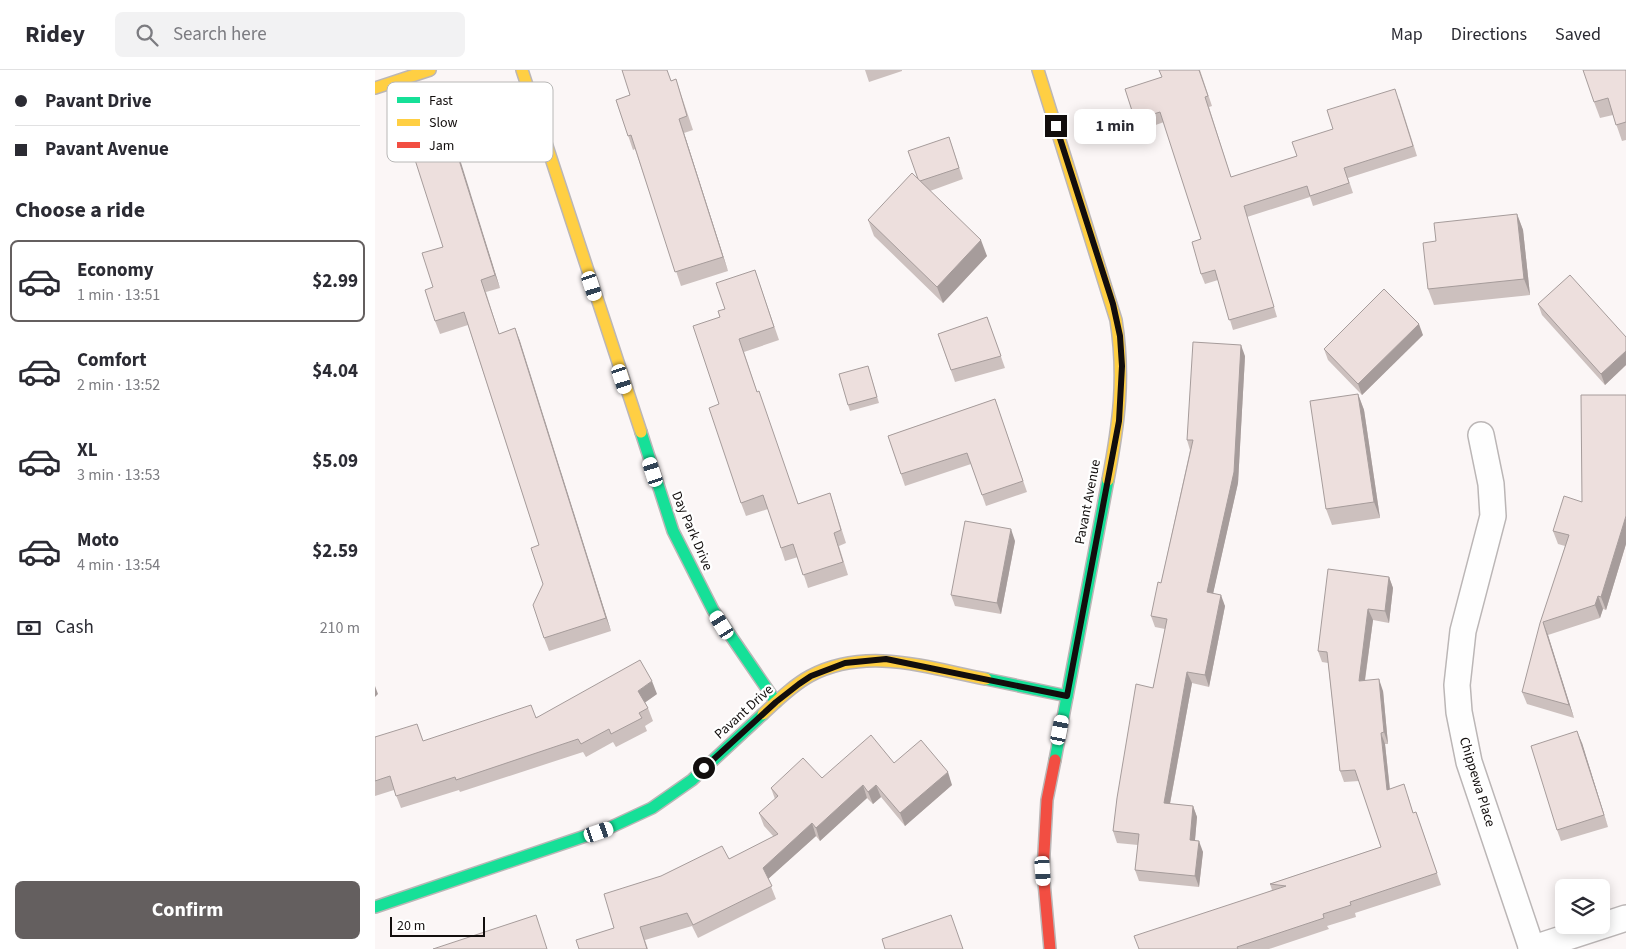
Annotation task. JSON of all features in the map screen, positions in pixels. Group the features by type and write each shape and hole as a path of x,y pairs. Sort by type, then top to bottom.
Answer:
{"street":[{"path":"393,82 430,70"},
{"name":"Day Park Drive","path":"522,70 526,82"},
{"name":"Pavant Avenue","path":"1038,70 1113,304 1120,336 1122,366 1119,421 1047,800 1043,871 1050,949"},
{"path":"375,88 387,84"},
{"name":"Day Park Drive","path":"552,162 673,532 713,610 752,670 776,702"},
{"name":"Chippewa Place","path":"1481,435 1491,484 1493,516 1463,631 1457,685 1459,712 1469,762 1532,949"},
{"name":"Pavant Drive","path":"375,907 609,828 652,808 692,780 776,702 811,676 827,668 863,659 886,659 1067,696"},
{"path":"1532,949 1626,918"}],"building":[{"path":"622,70 667,70 671,81 676,79 687,116 679,119 723,257 675,272 631,135 628,136 616,100 630,95"},
{"path":"1159,70 1199,70 1208,96 1205,97 1231,177 1297,156 1292,142 1333,129 1327,110 1395,89 1413,146 1344,168 1349,183 1310,196 1307,186 1244,206 1274,307 1229,320 1215,270 1201,274 1192,242 1201,239 1160,112 1135,120 1125,89 1162,77"},
{"path":"1583,70 1626,70 1626,122 1616,125 1608,98 1594,102"},
{"path":"949,137 959,168 920,181 908,151"},
{"path":"416,162 460,162 495,275 481,280 499,334 515,328 606,618 544,638 533,605 543,584 531,548 539,545 464,312 435,321 425,290 433,287 422,253 443,247"},
{"path":"912,173 981,240 937,287 868,220"},
{"path":"1517,214 1524,279 1428,289 1423,243 1436,241 1434,223"},
{"path":"755,270 774,327 739,339 798,504 830,493 841,530 834,533 843,562 803,575 793,544 781,548 763,495 741,503 709,408 719,404 693,326 720,317 718,311 725,309 716,283"},
{"path":"1570,275 1626,337 1626,351 1601,374 1538,304"},
{"path":"1384,289 1419,324 1358,384 1324,349"},
{"path":"987,317 1001,356 951,370 938,334"},
{"path":"1193,342 1241,345 1234,472 1207,592 1221,595 1205,675 1187,672 1164,803 1193,806 1190,840 1199,841 1195,876 1135,870 1139,834 1113,831 1136,684 1153,688 1167,619 1151,616 1158,582 1161,583 1193,440 1187,440"},
{"path":"868,366 877,397 848,405 839,374"},
{"path":"1358,394 1374,502 1326,509 1310,401"},
{"path":"1581,395 1626,395 1626,516 1601,597 1598,596 1595,605 1543,622 1569,705 1522,692 1540,623 1569,535 1553,531 1564,496 1582,502"},
{"path":"995,399 1023,481 982,495 967,453 901,474 888,436"},
{"path":"965,521 1011,529 997,603 951,595"},
{"path":"1328,569 1389,577 1385,611 1368,609 1359,681 1379,679 1384,732 1381,733 1387,790 1404,784 1413,813 1416,812 1437,873 1350,902 1351,905 1323,914 1324,918 1237,947 1238,949 1139,949 1134,936 1286,886 1270,884 1381,847 1355,770 1340,771 1327,652 1318,651"},
{"path":"640,660 652,681 638,691 648,708 639,713 642,718 611,734 609,729 581,744 578,739 456,780 455,777 396,796 390,776 375,781 375,737 417,724 423,741 531,705 536,718"},
{"path":"1577,731 1604,815 1557,830 1531,746"},
{"path":"871,735 894,763 921,740 948,772 900,813 876,785 868,792 863,785 816,828 812,823 763,868 772,886 693,925 687,913 640,927 647,949 579,949 576,940 614,928 604,894 661,876 722,846 729,859 778,834 759,813 778,796 771,788 803,758 822,778"},
{"path":"536,915 547,949 433,949"},
{"path":"951,915 963,949 885,949 882,939"}],"traffic: fast":[{"path":"641,432 673,531 713,610 776,702"},
{"path":"1055,760 1108,480"},
{"path":"986,679 1067,696"},
{"path":"375,907 609,828 652,808 692,780 763,714"}],"traffic: slow":[{"path":"393,82 430,70"},
{"path":"522,70 526,82"},
{"path":"1038,70 1116,320 1119,341 1120,381 1118,419 1108,480"},
{"path":"375,88 387,84"},
{"path":"552,162 641,432"},
{"path":"763,714 791,689 810,676 832,667 853,662 898,662 986,679"}],"traffic: jam":[{"path":"1050,949 1043,871 1047,800 1055,760"}],"route":[{"path":"704,768 776,702 799,684 827,668 863,659 886,659 1067,696 1119,421 1122,394 1122,366 1120,336 1113,304 1056,126"}]}
